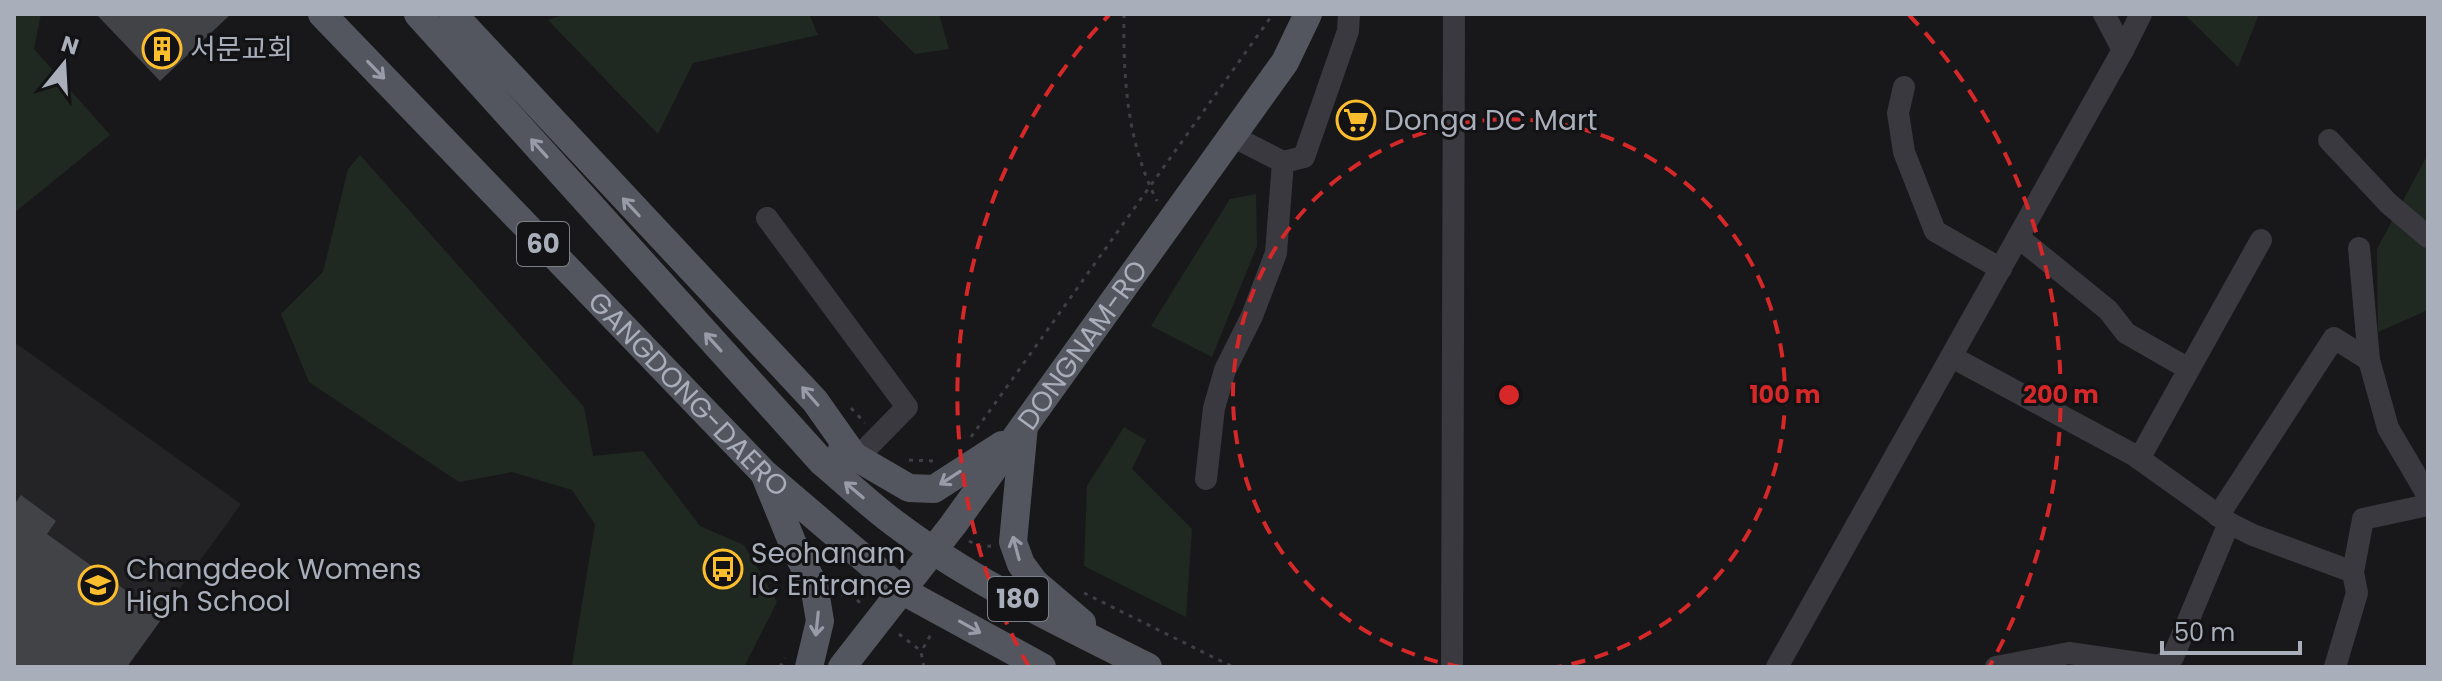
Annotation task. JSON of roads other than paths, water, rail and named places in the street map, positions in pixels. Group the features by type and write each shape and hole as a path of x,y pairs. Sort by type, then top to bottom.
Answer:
{"main road":[{"name":"GANGDONG-DAERO","path":"322,14 765,474 901,590"},
{"name":"GANGDONG-DAERO","path":"418,14 822,462 896,525 933,550"},
{"path":"453,14 815,401 856,459"},
{"name":"DONGNAM-RO","path":"842,667 933,550 1285,62 1308,14"},
{"path":"755,388 856,459 909,488 934,489 1020,430"},
{"path":"1020,430 1013,542 1021,564 1035,583 1105,645"},
{"path":"765,474 795,549 814,585 820,621 809,667"},
{"name":"180","path":"933,550 1041,613 1148,667"},
{"name":"180","path":"901,590 1042,667"}],"street":[{"path":"1230,135 1283,162 1304,157 1348,31 1349,14"},
{"path":"1452,667 1454,14"},
{"path":"2104,14 2123,50"},
{"path":"1777,667 2141,14"},
{"path":"1904,87 1898,113 1904,152 1935,231 2001,269"},
{"path":"2329,140 2388,203 2428,237"},
{"path":"1206,479 1214,408 1225,370 1252,316 1276,253 1283,162"},
{"path":"767,218 907,407 856,459"},
{"path":"2018,237 2108,310 2126,333 2187,368"},
{"path":"2139,459 2261,240"},
{"path":"2359,248 2369,360 2388,428 2428,495"},
{"path":"1996,667 2042,662 2069,653 2159,666 2173,657 2223,520 2334,338 2369,360"},
{"path":"1952,357 2139,459 2223,520 2253,535 2353,572"},
{"path":"2335,667 2357,593 2353,572 2363,519 2428,505"}],"place":[{"name":"서문교회","path":"162,49"},
{"name":"Donga DC Mart","path":"1356,120"},
{"name":"Seohanam IC Entrance","path":"723,569"},
{"name":"Changdeok Womens High School","path":"98,585"}]}
